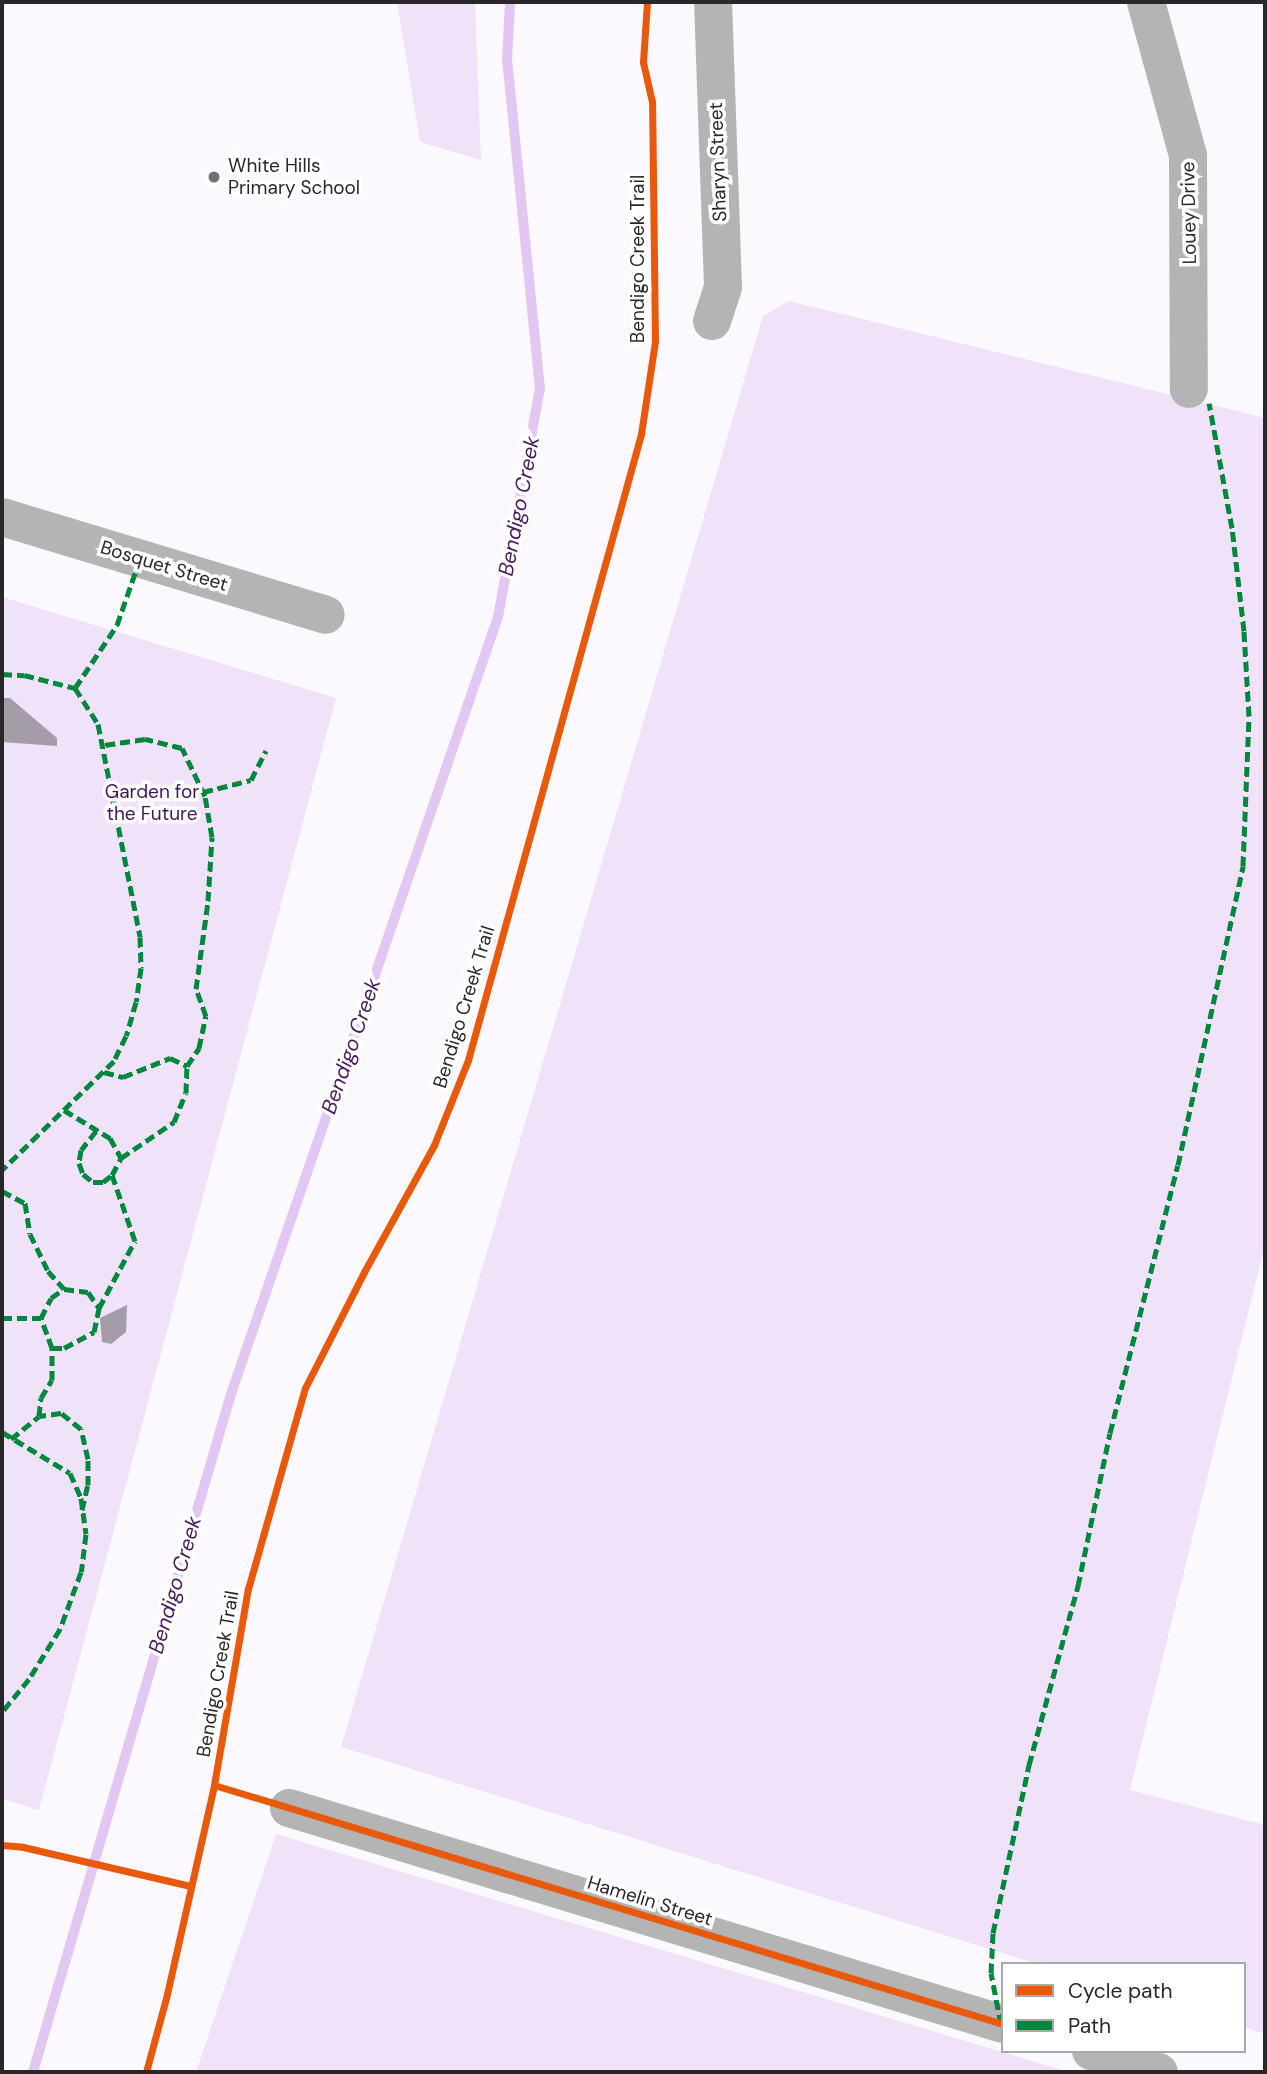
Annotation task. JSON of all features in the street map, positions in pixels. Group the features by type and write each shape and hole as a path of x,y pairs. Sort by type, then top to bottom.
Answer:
{"street":[{"name":"Sharyn Street","path":"712,321 723,287 713,2"},
{"name":"Louey Drive","path":"1146,2 1188,156 1189,389"},
{"name":"Bosquet Street","path":"2,517 326,615"},
{"name":"Hamelin Street","path":"289,1808 1001,2023"},
{"path":"1097,2053 1159,2072"}],"green space":[{"path":"397,2 475,2 481,160 420,142"},
{"path":"789,301 1265,418 1265,1244 1130,1790 1265,1825 1265,2034 1246,2028 1246,1962 1031,1962 341,1747 763,316"},
{"name":"Garden for the Future","path":"2,597 336,698 39,1810 2,1799"},
{"path":"276,1834 1069,2072 196,2072"}],"building":[{"path":"2,698 10,698 57,738 57,746 2,742"},
{"path":"127,1305 126,1332 111,1344 102,1342 100,1318"}],"waterway":[{"name":"Bendigo Creek","path":"33,2072 231,1394 498,617 540,389 507,60 510,2"}],"marked path":[{"path":"1001,2024 991,1973 993,1933 1029,1765 1078,1586 1110,1433 1178,1165 1243,866 1249,716 1244,631 1232,528 1209,403"},
{"path":"75,688 117,625 140,559"},
{"path":"2,674 24,675 75,688 98,724 140,937 141,968 136,1002 126,1036 114,1061 2,1170"},
{"path":"82,1510 88,1485 88,1459 81,1429 61,1413 39,1416 41,1398 52,1380 52,1348 64,1348 94,1332 99,1308 135,1241 112,1175 121,1158 174,1122 186,1093 187,1066 199,1048 206,1016 196,989 208,901 212,837 205,796 182,748 145,739 104,745"},
{"path":"203,792 251,780 266,751"},
{"path":"104,1072 123,1077 170,1058 187,1066"},
{"path":"64,1110 110,1138 121,1158"},
{"path":"96,1131 81,1150 79,1163 83,1174 93,1182 103,1182 112,1175"},
{"path":"2,1191 25,1203 30,1234 48,1271 64,1289 88,1292 99,1308"},
{"path":"52,1348 41,1318 51,1298 64,1289"},
{"path":"2,1318 41,1318"},
{"path":"11,1439 39,1416"},
{"path":"2,1432 70,1473 81,1498 86,1534 81,1572 60,1629 29,1679 2,1712"}],"cycle path":[{"name":"Bendigo Creek Trail","path":"146,2072 167,1994 214,1785 248,1589 305,1388 364,1272 434,1145 468,1060 641,434 655,341 652,102 643,62 647,2"},
{"path":"214,1785 1001,2023"},
{"path":"2,1845 23,1847 191,1886"}],"place":[{"name":"White Hills Primary School","path":"214,177"}]}
